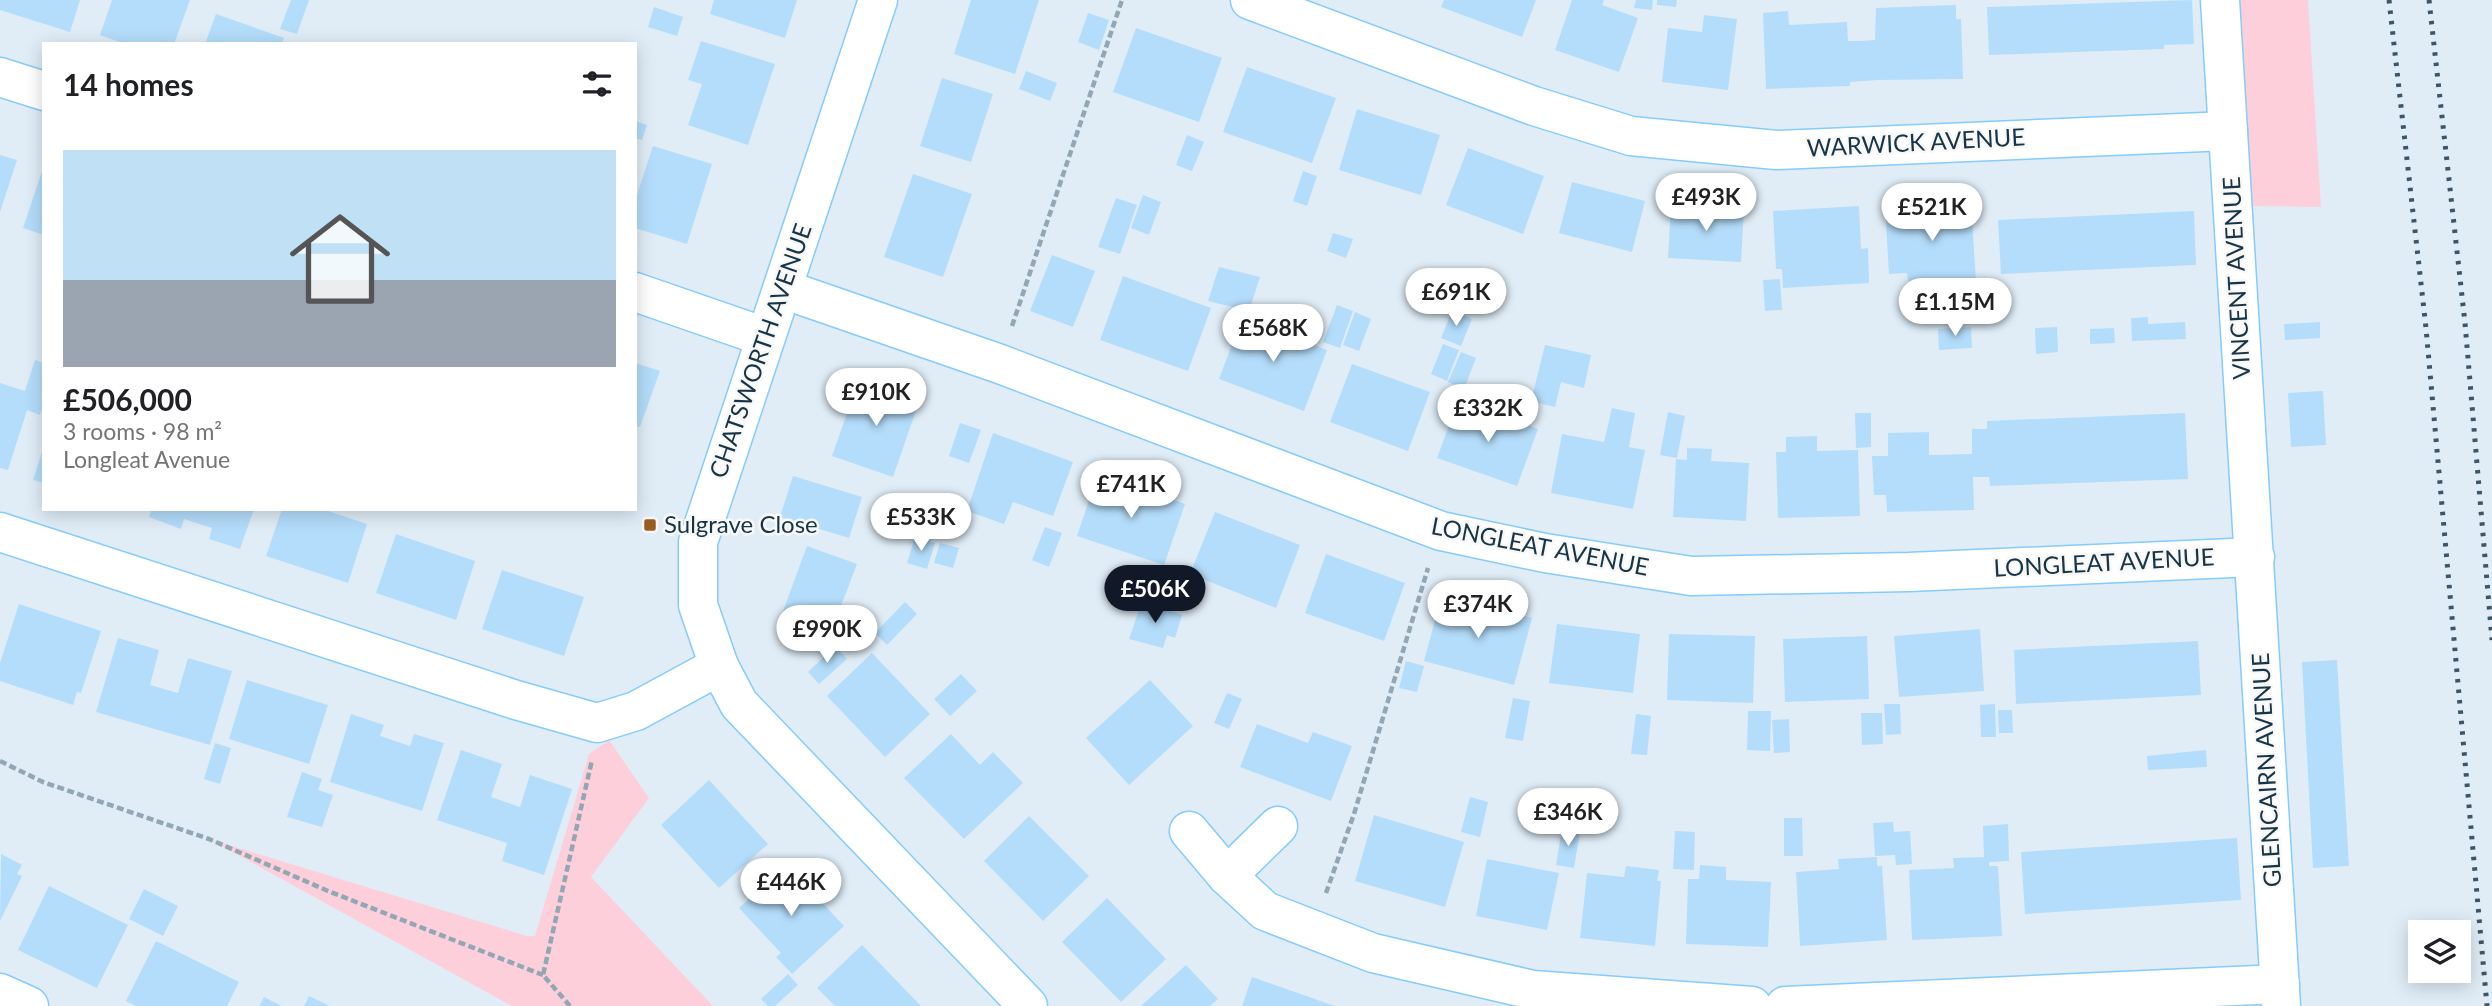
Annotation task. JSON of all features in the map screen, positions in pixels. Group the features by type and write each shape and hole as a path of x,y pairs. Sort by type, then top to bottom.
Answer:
{"street":[{"name":"CHATSWORTH AVENUE","path":"878,0 698,542 698,605 719,666 739,704 1028,1006"},
{"name":"WARWICK AVENUE","path":"1250,0 1534,106 1631,136 1776,150 2228,131"},
{"name":"VINCENT AVENUE","path":"2220,0 2255,556"},
{"path":"0,77 42,90"},
{"name":"LONGLEAT AVENUE","path":"782,289 999,364 1441,531 1545,553 1691,576 1909,572 2255,556"},
{"path":"637,293 765,337"},
{"path":"0,533 516,700 597,723 636,711 719,666"},
{"name":"GLENCAIRN AVENUE","path":"1785,1006 2281,995 2255,556"},
{"path":"1227,876 1278,827"},
{"path":"1189,831 1227,876 1265,911 1373,953 1533,990 1752,1006"},
{"path":"0,993 29,1006"}],"path":[{"path":"999,364 1122,0"},
{"path":"1314,928 1354,814 1441,531"},
{"path":"543,975 595,746 597,723"},
{"path":"0,761 43,782 209,839 317,887 543,975 570,1006"}],"shaded area":[{"path":"2237,0 2308,0 2321,207 2250,206"},
{"path":"609,740 649,798 591,877 713,1006 512,1006 209,839 527,936 535,936 589,754"}],"building":[{"path":"0,0 80,0 70,32 0,10"},
{"path":"112,0 190,0 175,42 119,42 100,35"},
{"path":"291,0 309,0 297,34 280,29"},
{"path":"714,0 797,0 785,38 710,14"},
{"path":"971,0 1039,0 1015,74 954,54"},
{"path":"1444,0 1536,0 1522,37 1441,7"},
{"path":"1572,0 1604,0 1602,5 1638,18 1619,72 1555,50"},
{"path":"1636,0 1653,0 1652,10 1634,8"},
{"path":"1657,0 1677,0 1676,7 1657,5"},
{"path":"2192,0 2194,44 2164,45 2164,49 1989,55 1987,7"},
{"path":"1956,5 1956,19 1961,19 1963,79 1877,80 1850,82 1850,86 1766,89 1763,13 1788,11 1789,25 1847,22 1848,41 1862,41 1875,40 1876,8"},
{"path":"654,7 683,17 677,36 648,27"},
{"path":"1088,13 1109,20 1099,50 1078,42"},
{"path":"216,14 284,38 283,42 206,42"},
{"path":"1704,15 1737,19 1728,90 1662,82 1668,28 1702,32"},
{"path":"1136,28 1222,58 1199,122 1113,92"},
{"path":"701,41 775,64 748,145 688,125 702,84 688,80"},
{"path":"1247,67 1336,98 1312,163 1223,132"},
{"path":"1026,71 1057,83 1050,101 1019,89"},
{"path":"942,78 993,94 971,162 920,146"},
{"path":"1357,109 1440,135 1421,195 1339,170"},
{"path":"637,122 647,125 642,140 637,139"},
{"path":"1187,135 1204,142 1192,171 1176,165"},
{"path":"653,146 712,164 687,244 637,229 637,195"},
{"path":"1468,148 1544,176 1523,234 1446,205"},
{"path":"0,155 17,160 0,212"},
{"path":"42,171 42,234 23,228"},
{"path":"1303,171 1317,176 1307,206 1293,201"},
{"path":"913,174 972,194 943,277 884,257"},
{"path":"1572,182 1645,201 1632,252 1559,233"},
{"path":"1143,195 1161,202 1149,235 1131,228"},
{"path":"1116,198 1137,205 1120,254 1098,247"},
{"path":"1971,202 1976,282 1909,286 1907,273 1889,274 1885,207"},
{"path":"1671,204 1744,208 1741,262 1668,258"},
{"path":"1859,206 1861,249 1868,248 1869,283 1783,288 1782,269 1776,269 1773,211"},
{"path":"2194,211 2196,265 2001,274 1998,220"},
{"path":"1333,233 1353,239 1346,258 1327,251"},
{"path":"1052,255 1095,271 1073,327 1030,311"},
{"path":"1219,267 1260,277 1249,311 1208,301"},
{"path":"1123,276 1211,308 1188,371 1100,340"},
{"path":"1780,279 1782,310 1765,311 1763,280"},
{"path":"1337,305 1353,311 1340,348 1323,342"},
{"path":"1452,311 1472,319 1461,346 1441,338"},
{"path":"1355,312 1371,319 1359,351 1343,345"},
{"path":"2148,317 2148,324 2185,322 2186,339 2132,341 2131,318"},
{"path":"1242,318 1327,350 1304,411 1219,379"},
{"path":"2320,322 2320,338 2285,340 2284,324"},
{"path":"1971,327 1972,348 1939,350 1938,329"},
{"path":"2057,327 2058,352 2036,354 2035,328"},
{"path":"2114,328 2115,343 2090,344 2090,329"},
{"path":"1443,344 1459,350 1447,381 1431,374"},
{"path":"1545,345 1591,355 1584,388 1561,382 1555,407 1531,401"},
{"path":"1461,352 1476,358 1464,389 1448,382"},
{"path":"35,360 42,362 40,415 27,410 8,470 0,468 0,383 25,391"},
{"path":"637,364 660,371 640,427 637,426"},
{"path":"1352,364 1430,392 1408,451 1330,422"},
{"path":"859,379 920,399 893,477 832,456"},
{"path":"2323,391 2326,445 2291,447 2288,393"},
{"path":"1458,401 1538,429 1517,486 1437,458"},
{"path":"1612,408 1635,413 1629,447 1645,450 1633,509 1551,493 1562,434 1604,442"},
{"path":"1668,412 1685,416 1677,458 1660,455"},
{"path":"1855,413 1871,413 1871,447 1856,448"},
{"path":"2185,413 2188,479 1990,486 1989,477 1973,477 1974,510 1887,512 1886,495 1874,495 1872,456 1888,456 1888,433 1929,432 1929,455 1972,454 1972,429 1987,429 1987,421"},
{"path":"960,423 981,430 969,463 949,456"},
{"path":"993,433 1073,462 1053,516 1013,502 1004,524 967,511"},
{"path":"1817,436 1817,451 1858,450 1860,516 1778,518 1776,452 1786,452 1786,437"},
{"path":"1687,448 1712,449 1711,461 1749,463 1746,521 1673,517 1676,459 1687,460"},
{"path":"42,452 42,482 33,480"},
{"path":"1098,474 1185,504 1164,565 1077,536"},
{"path":"793,476 862,497 849,538 780,517"},
{"path":"151,511 253,511 240,549 209,539 212,528 184,519 181,529 149,517"},
{"path":"281,511 328,511 367,524 348,583 266,556"},
{"path":"1215,512 1300,545 1276,608 1190,574"},
{"path":"1045,527 1062,533 1049,567 1032,560"},
{"path":"396,534 475,561 456,620 376,593"},
{"path":"915,537 935,543 927,569 907,563"},
{"path":"940,543 959,548 953,568 934,563"},
{"path":"807,546 857,564 831,632 782,614"},
{"path":"1326,554 1405,583 1384,641 1305,613"},
{"path":"502,570 584,597 564,656 482,629"},
{"path":"1442,594 1532,618 1514,685 1424,661"},
{"path":"1142,601 1182,615 1175,638 1167,635 1163,648 1129,639"},
{"path":"905,602 917,614 887,645 875,633"},
{"path":"19,604 101,631 81,693 77,692 73,705 0,681 0,663"},
{"path":"1557,624 1640,634 1633,693 1549,683"},
{"path":"1980,629 1984,691 1899,697 1894,636"},
{"path":"1669,634 1755,636 1753,703 1667,700"},
{"path":"1867,636 1869,699 1785,702 1783,639"},
{"path":"118,638 159,650 150,685 178,693 188,658 232,671 210,745 96,712"},
{"path":"2198,641 2201,695 2016,704 2014,650"},
{"path":"835,646 847,659 819,684 808,672"},
{"path":"872,653 930,714 885,757 827,696"},
{"path":"2337,660 2349,866 2313,868 2302,662"},
{"path":"1406,661 1424,666 1417,692 1399,688"},
{"path":"961,674 977,691 950,716 934,699"},
{"path":"247,680 328,705 309,764 229,739"},
{"path":"1150,680 1193,726 1129,785 1086,738"},
{"path":"1227,693 1242,699 1229,729 1214,723"},
{"path":"1513,698 1530,701 1523,741 1505,738"},
{"path":"1884,704 1900,704 1901,734 1886,735"},
{"path":"1995,704 1996,737 1981,737 1980,705"},
{"path":"1998,710 2012,710 2013,733 1999,733"},
{"path":"1748,711 1771,711 1770,751 1747,750"},
{"path":"1861,713 1882,713 1883,744 1862,745"},
{"path":"351,714 384,725 380,736 410,746 414,734 444,743 422,811 330,782"},
{"path":"1636,714 1651,716 1647,755 1631,754"},
{"path":"1789,719 1790,752 1774,753 1772,720"},
{"path":"1257,724 1308,743 1313,732 1352,746 1331,801 1240,767"},
{"path":"951,734 980,765 993,752 1023,783 964,839 904,778"},
{"path":"215,743 231,748 220,784 204,779"},
{"path":"461,750 502,764 491,797 520,807 530,775 572,789 544,875 502,861 507,843 437,820"},
{"path":"2206,750 2207,767 2148,770 2147,756"},
{"path":"302,772 322,779 318,790 333,795 322,827 287,817"},
{"path":"709,780 768,844 719,888 661,825"},
{"path":"1470,797 1488,802 1480,837 1461,832"},
{"path":"1374,815 1464,842 1445,907 1355,881"},
{"path":"1029,816 1089,876 1043,921 984,861"},
{"path":"1784,818 1802,818 1803,856 1784,856"},
{"path":"1893,822 1894,832 1910,831 1912,864 1896,865 1895,855 1875,856 1873,823"},
{"path":"2008,824 2009,861 1989,862 1989,866 1998,866 2002,936 1912,940 1909,870 1954,868 1953,858 1984,857 1983,826"},
{"path":"1562,829 1580,832 1574,868 1556,865"},
{"path":"1675,831 1695,832 1694,870 1673,869"},
{"path":"2237,838 2241,900 2025,914 2021,852"},
{"path":"1,854 22,865 17,874 22,876 0,921"},
{"path":"1877,857 1877,866 1882,866 1887,940 1800,946 1796,872 1839,869 1838,859"},
{"path":"1487,859 1559,873 1547,930 1476,916"},
{"path":"786,864 844,926 792,974 776,957 781,953 739,908"},
{"path":"1700,865 1726,867 1726,880 1771,882 1768,947 1686,944 1688,879 1699,879"},
{"path":"1626,866 1659,870 1657,881 1661,881 1655,946 1580,938 1587,873 1624,877"},
{"path":"49,886 128,925 97,988 18,950"},
{"path":"144,889 178,906 163,936 129,919"},
{"path":"1107,898 1166,959 1121,1002 1062,942"},
{"path":"156,941 239,982 227,1006 136,1006 126,1001"},
{"path":"862,945 921,1006 835,1006 817,988"},
{"path":"1186,965 1218,999 1210,1006 1141,1006"},
{"path":"788,974 798,985 775,1006 768,1006 761,999"},
{"path":"1252,977 1335,1006 1242,1006"},
{"path":"309,996 330,1006 304,1006"},
{"path":"264,997 282,1006 259,1006"}],"railway":[{"path":"2389,0 2426,328 2487,1006"},
{"path":"2429,0 2465,323 2492,640"}],"place":[{"name":"Sulgrave Close","path":"650,525"}]}
